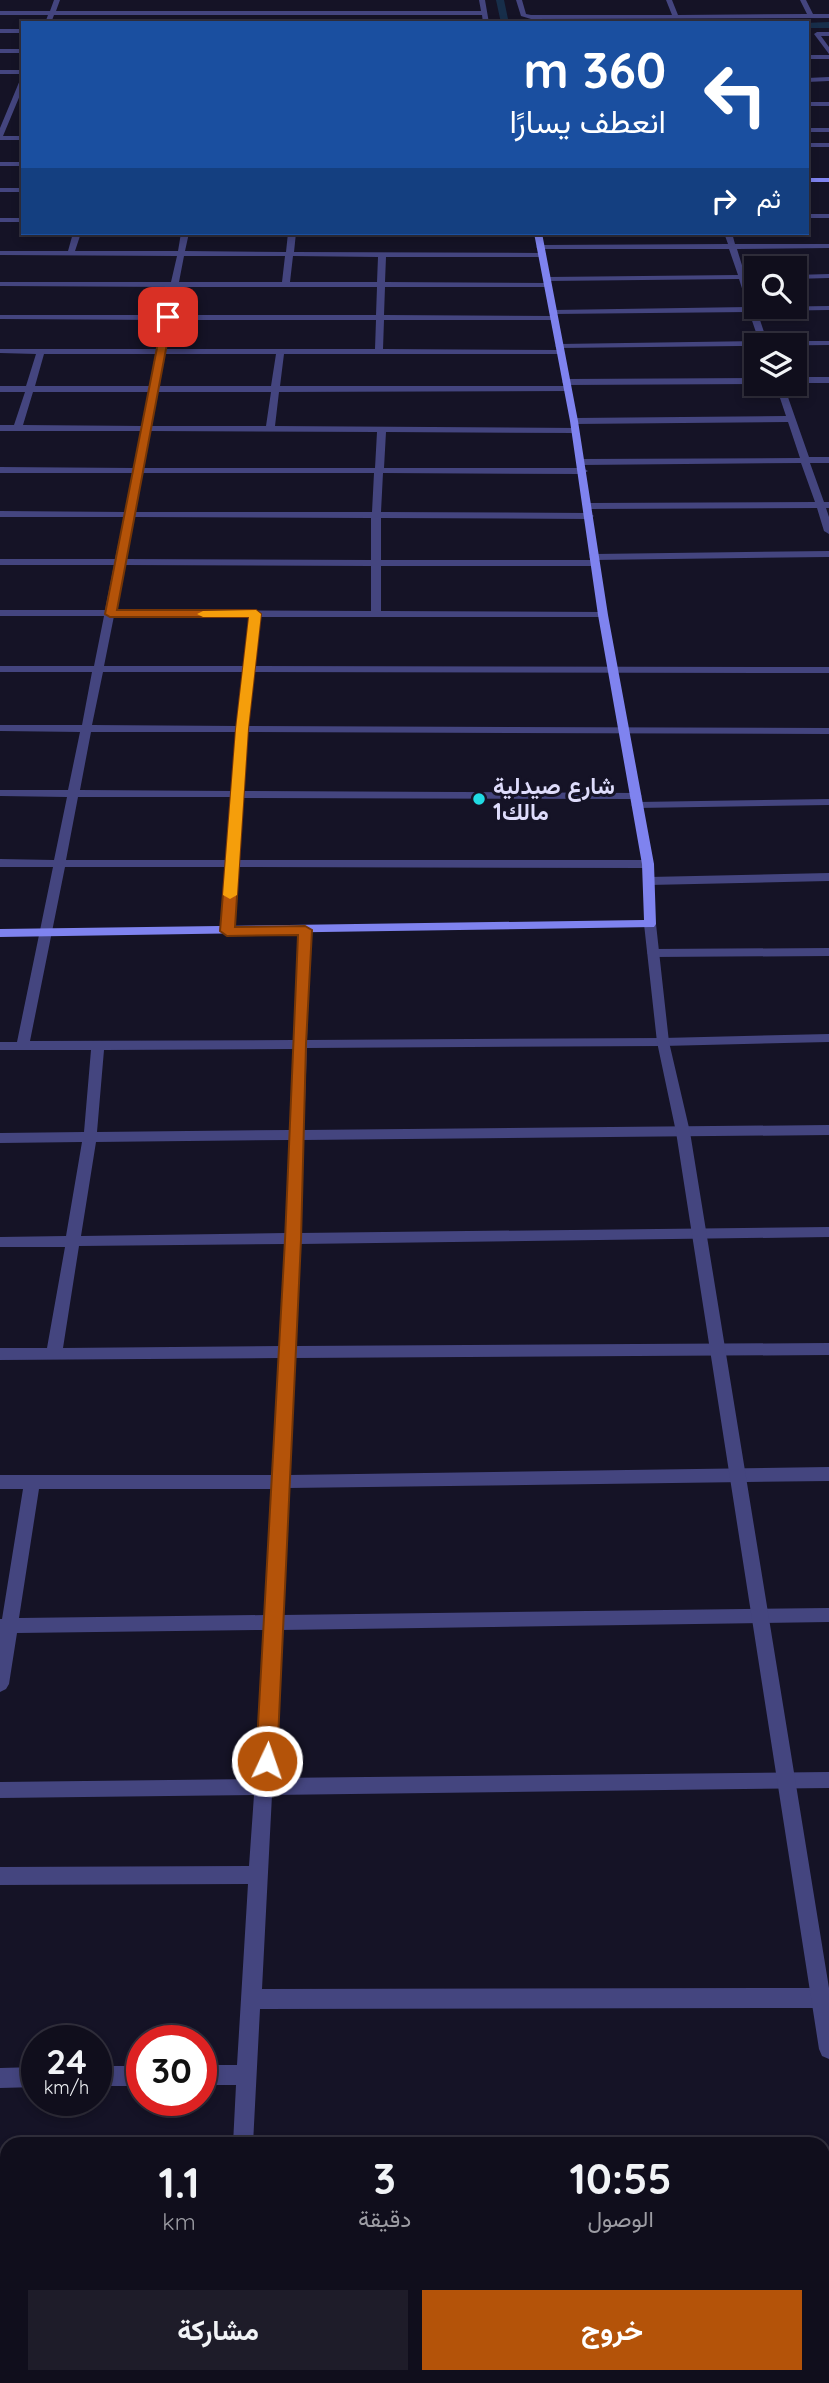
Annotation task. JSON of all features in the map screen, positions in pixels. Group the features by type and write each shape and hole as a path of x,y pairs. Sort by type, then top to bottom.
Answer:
{"main road":[{"path":"809,180 829,180"},
{"path":"0,933 650,924 648,864 603,615 575,425 538,235"}],"street":[{"path":"49,21 57,0"},
{"path":"172,21 178,0"},
{"path":"294,21 298,0"},
{"path":"482,0 486,21"},
{"path":"519,0 523,15 531,17 829,16"},
{"path":"670,0 676,17"},
{"path":"803,0 811,16"},
{"path":"0,13 484,13"},
{"path":"0,32 21,32"},
{"path":"809,34 829,34"},
{"path":"817,34 829,52"},
{"path":"0,51 21,51"},
{"path":"809,57 829,57"},
{"path":"0,72 21,72"},
{"path":"809,79 829,79"},
{"path":"9,93 20,93 0,137 21,138"},
{"path":"809,104 829,104"},
{"path":"0,115 21,115"},
{"path":"809,130 829,130"},
{"path":"809,145 829,145"},
{"path":"0,164 21,164"},
{"path":"0,190 21,190"},
{"path":"809,216 829,216"},
{"path":"0,220 21,220"},
{"path":"71,253 76,235"},
{"path":"23,1046 185,235"},
{"path":"286,284 292,235"},
{"path":"0,284 382,285 744,278 729,235"},
{"path":"0,253 382,254 829,246"},
{"path":"379,352 382,254"},
{"path":"807,277 829,276"},
{"path":"807,308 829,308"},
{"path":"0,317 381,318 744,309"},
{"path":"807,343 829,343"},
{"path":"0,351 379,352 744,344"},
{"path":"18,428 41,351"},
{"path":"270,428 280,352"},
{"path":"0,389 274,389 744,380"},
{"path":"807,380 829,380"},
{"path":"783,396 805,460 825,505 829,531"},
{"path":"0,428 382,429 791,419"},
{"path":"376,614 376,516 382,429"},
{"path":"0,470 378,471 829,460"},
{"path":"0,514 376,516 825,505"},
{"path":"0,562 377,563 829,554"},
{"path":"0,613 603,615"},
{"path":"227,931 242,729 256,614"},
{"path":"0,669 829,670"},
{"path":"0,728 829,731"},
{"path":"0,793 829,802"},
{"path":"0,863 648,864"},
{"path":"649,881 829,877"},
{"path":"650,924 663,1042 683,1132 787,1781 823,1968 821,1998 829,2049"},
{"path":"243,2137 288,1353 305,930"},
{"path":"653,953 829,952"},
{"path":"0,1046 663,1042 829,1038"},
{"path":"54,1354 90,1137 99,1045"},
{"path":"0,1138 829,1130"},
{"path":"0,1242 829,1232"},
{"path":"0,1354 829,1349"},
{"path":"0,1482 279,1482 829,1474"},
{"path":"0,1684 5,1626 32,1482"},
{"path":"5,1626 829,1615"},
{"path":"0,1790 829,1780"},
{"path":"0,1876 259,1875"},
{"path":"252,1999 821,1998"},
{"path":"217,2075 246,2075"},
{"path":"0,2078 21,2077"}],"waterway":[{"path":"500,0 504,21"},
{"path":"809,25 829,25"}],"slow traffic":[{"path":"203,614 256,614 242,729 230,895"}],"place":[{"name":"شارع صيدلية مالك1","path":"479,799"}],"route":[{"path":"168,317 110,614 256,614 242,729 227,931 305,930 288,1353 279,1482 267,1761"}]}
